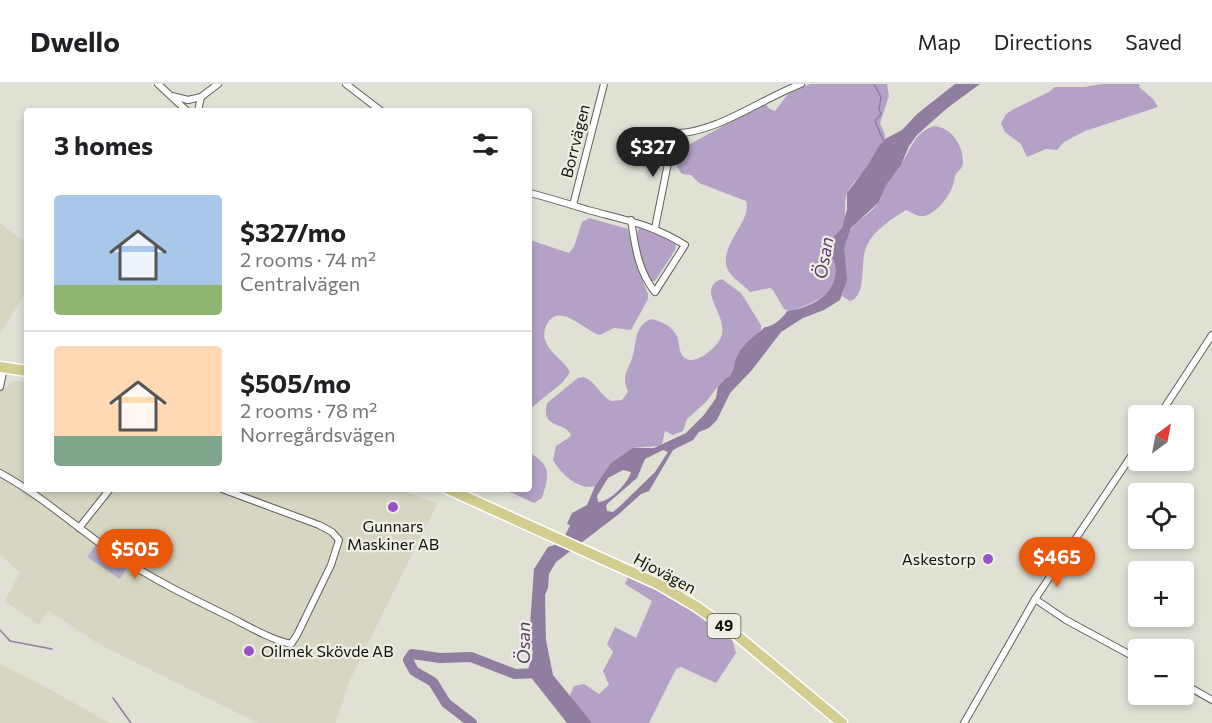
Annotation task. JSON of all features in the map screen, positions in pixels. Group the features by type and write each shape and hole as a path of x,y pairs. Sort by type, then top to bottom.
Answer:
{"main road":[{"path":"2,367 24,371"},
{"name":"Hjovägen","path":"455,492 658,584 697,607 734,633 842,723"}],"street":[{"path":"158,84 184,108"},
{"path":"171,96 188,100 201,97 218,84"},
{"path":"346,84 377,108"},
{"name":"Borrvägen","path":"573,205 604,84"},
{"path":"655,228 674,133 692,132 710,127 801,84"},
{"path":"199,108 201,97"},
{"path":"532,193 631,220 655,228 685,245 656,292 640,268 631,220"},
{"path":"1167,405 1212,334"},
{"path":"0,387 2,367"},
{"path":"964,723 1035,599 1128,461"},
{"path":"0,473 24,488"},
{"path":"31,492 114,553 188,596 279,641 291,644 323,582 339,540 332,532 319,525 230,492"},
{"path":"79,528 108,492"},
{"path":"1035,599 1066,620 1128,654"},
{"path":"1194,690 1212,700"}],"shaded area":[{"path":"810,84 887,84 889,96 880,123 885,139 853,184 845,200 842,228 830,242 829,250 835,267 835,276 829,291 815,301 791,311 784,309 770,288 750,292 734,278 727,268 726,259 731,242 745,216 746,201 699,183 691,175 682,174 677,167 679,156 690,144 762,105 765,104 775,111 788,94"},
{"path":"955,84 980,84 946,109 917,135 909,146 901,165 886,185 879,202 851,228 844,247 847,280 840,300 824,310 803,318 781,332 752,370 730,393 717,420 709,428 699,432 693,440 673,450 649,491 641,494 619,514 556,562 549,574 545,595 546,640 553,675 592,723 567,723 533,680 528,670 533,652 529,639 534,569 548,547 559,542 564,536 570,525 567,524 572,513 587,505 595,486 611,463 632,448 654,448 686,433 704,415 716,398 718,386 729,377 740,350 746,343 765,327 778,321 787,311 813,303 828,292 833,284 835,266 828,243 842,228 847,209 847,193 885,139 902,130 917,114","holes":["663,450 668,452 655,472 613,512 607,511 608,503 637,478 645,459","623,470 631,472 622,486 608,499 598,502 597,496 608,478"]},
{"path":"1101,84 1140,84 1139,87 1153,99 1158,107 1085,131 1064,142 1057,150 1046,149 1027,157 1021,144 1005,132 1001,123 1006,114 1055,87 1085,87"},
{"path":"934,126 951,133 961,149 963,162 956,174 953,186 944,201 932,213 921,216 906,210 874,234 865,252 859,292 856,298 850,301 842,296 845,280 845,241 851,229 878,203 887,183 911,146 922,132"},
{"path":"589,218 628,229 648,299 631,330 614,328 600,335 565,316 558,315 552,318 545,328 545,340 570,372 563,382 532,407 532,241 569,253 574,247 582,222"},
{"path":"0,223 24,242 24,296 0,333"},
{"path":"639,228 653,231 676,244 675,250 655,281 648,276 640,256 637,240"},
{"path":"722,279 741,293 761,325 761,330 742,347 729,377 722,381 706,402 687,419 683,431 673,435 665,431 662,444 658,446 632,448 611,463 595,486 583,486 571,480 553,460 556,446 571,436 565,428 550,422 547,418 547,403 578,378 584,377 611,401 622,400 628,392 625,377 637,334 642,326 651,319 673,330 678,338 682,355 686,359 695,359 705,354 717,344 722,335 720,316 711,291 714,284"},
{"path":"24,381 24,492 406,492 437,504 350,680 336,723 258,723 100,645 49,611 39,625 5,601 20,572 0,555 0,387 7,388 11,382"},
{"path":"532,454 542,462 547,472 542,498 534,503 510,492 532,492"},
{"path":"96,545 126,565 120,579 87,557"},
{"path":"629,575 666,592 731,635 736,653 716,683 681,667 676,669 649,723 592,723 569,697 574,686 584,684 599,694 609,685 603,671 613,652 607,644 615,627 636,638 652,601 625,584"},
{"path":"0,664 36,682 110,723 0,723"}],"waterway":[{"path":"874,84 881,97 879,109 881,114 875,121 883,140"},
{"path":"0,630 10,641 52,649"},
{"name":"Ösan","path":"472,723 446,703 433,682 414,671 408,660 412,654 440,658 471,657 515,674 540,673"},
{"path":"113,698 131,723"}],"place":[{"name":"Gunnars Maskiner AB","path":"393,507"},
{"name":"Askestorp","path":"988,559"},
{"name":"Oilmek Skövde AB","path":"249,651"}]}
